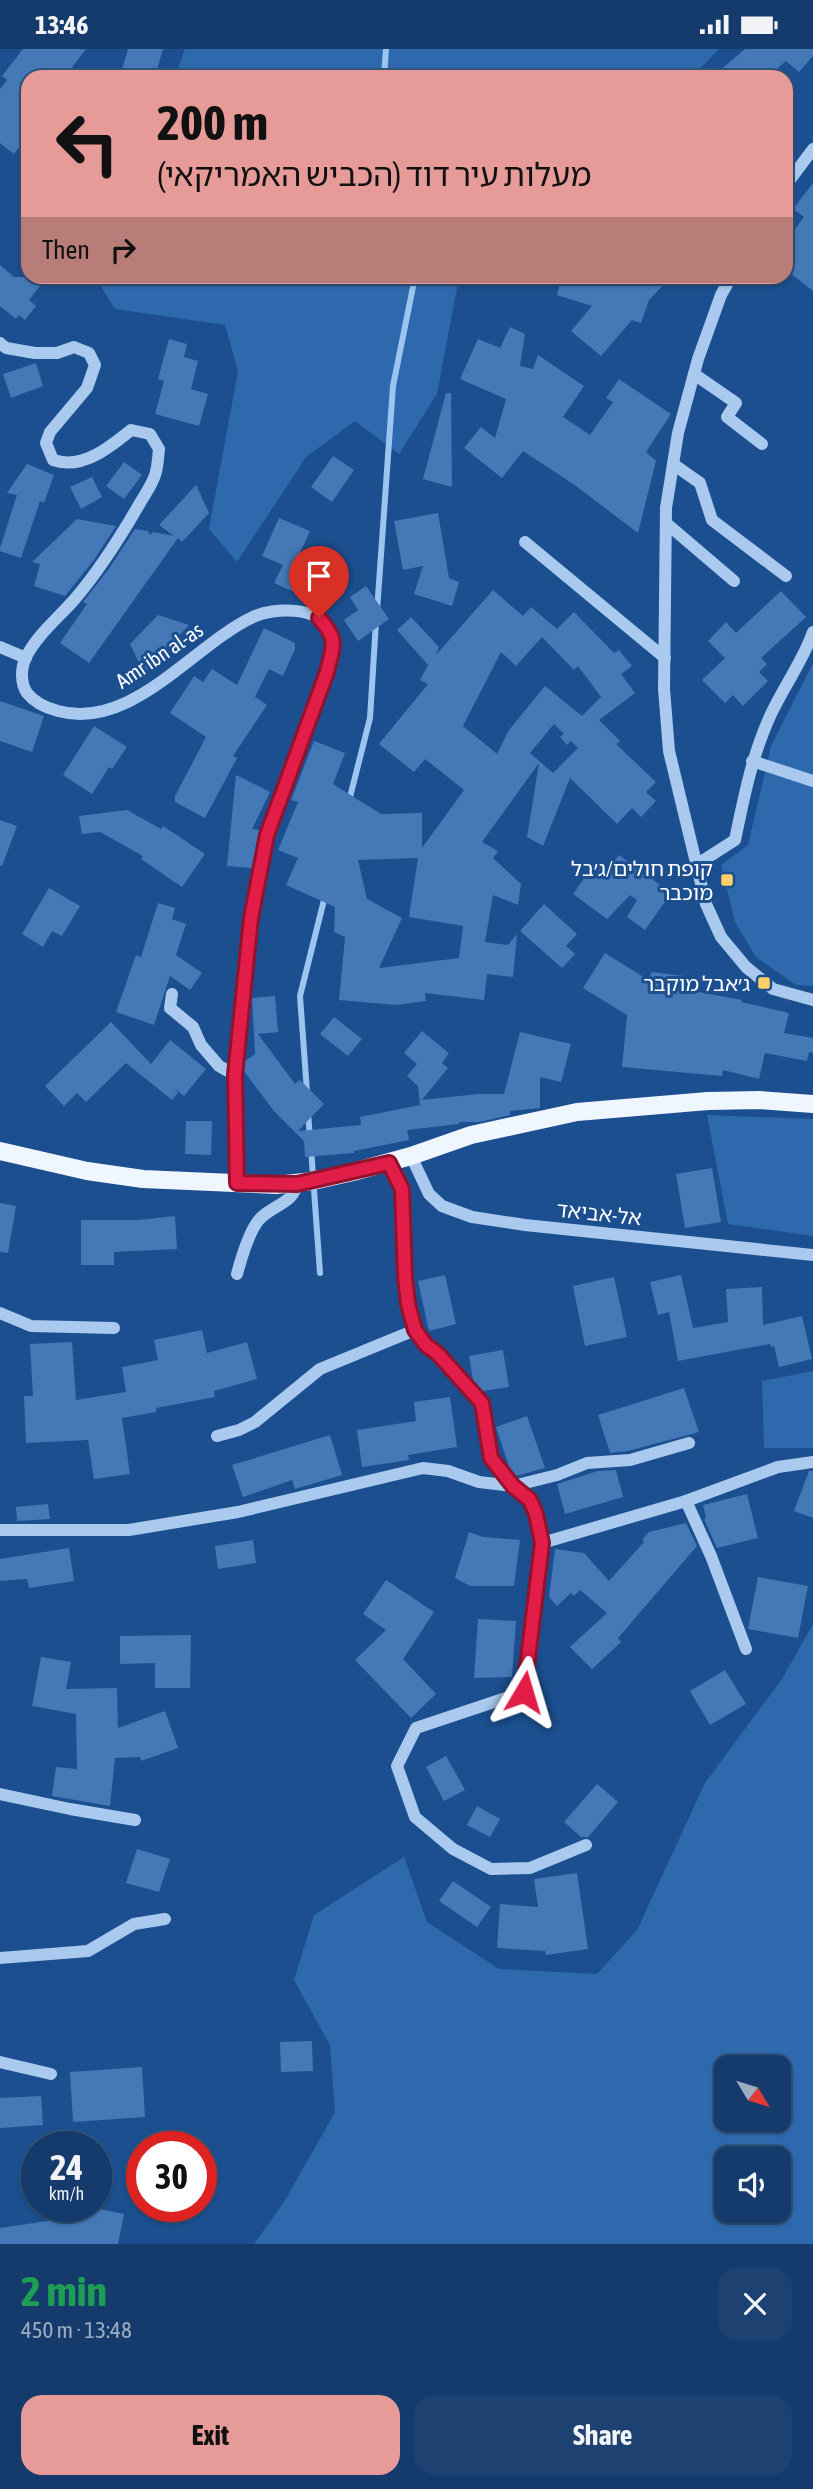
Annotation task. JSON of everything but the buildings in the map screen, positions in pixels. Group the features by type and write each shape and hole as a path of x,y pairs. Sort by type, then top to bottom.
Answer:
{"main road":[{"path":"0,1151 87,1171 143,1179 297,1184 389,1163 471,1135 577,1112 708,1101 813,1104"}],"street":[{"path":"793,176 813,149"},
{"path":"727,284 694,374 678,433 673,464 666,523 664,689 669,751 706,904 721,937 747,967 773,989 813,1000"},
{"path":"0,343 6,348 35,353 57,352 74,347 89,353 96,365 87,388 50,432 46,443 53,460 65,464 88,460 131,431 149,434 159,449 155,475 125,529 76,598 39,639 26,658 0,647"},
{"path":"694,374 736,404 727,417 762,444"},
{"path":"673,464 700,483 712,520 786,576"},
{"path":"666,523 734,581"},
{"path":"525,542 665,658"},
{"name":"Amr ibn al-as","path":"26,658 21,673 26,691 44,708 87,714 111,710 152,688 219,638 254,616 275,611 304,612 319,618 331,631 333,647 327,672 267,835 251,918 235,1075 237,1183"},
{"path":"696,865 735,840 752,761 771,713 806,653 813,632"},
{"path":"752,761 813,781"},
{"path":"172,994 170,1008 193,1027 201,1045 219,1066 235,1075"},
{"name":"אל-אביאד","path":"411,1156 429,1194 442,1206 472,1217 813,1255"},
{"path":"389,1163 402,1189 405,1277 415,1330 482,1403 491,1458 513,1486 530,1500 542,1543 524,1692 416,1728 397,1766 415,1817 453,1849 491,1869 530,1868 586,1845"},
{"path":"237,1274 240,1260 258,1221 290,1198 296,1191 297,1184"},
{"path":"0,1313 31,1326 114,1328"},
{"path":"217,1436 255,1422 320,1369 415,1330"},
{"path":"0,1530 129,1530 238,1512 423,1468 448,1471 480,1482 513,1486 557,1475 587,1463 630,1459 689,1443"},
{"path":"542,1543 685,1501 778,1467 813,1462"},
{"path":"685,1501 711,1556 746,1649"},
{"path":"0,1794 135,1819"},
{"path":"0,1958 88,1951 134,1924 164,1919"},
{"path":"0,2062 51,2074"}],"shaded area":[{"path":"185,49 719,49 699,70 178,70"},
{"path":"99,284 458,284 437,394 399,454 355,421 306,457 237,562 209,529 238,371 225,325 115,309"},
{"path":"813,663 813,986 796,985 756,957 735,922 721,865 748,845 771,746"},
{"path":"707,1115 813,1119 813,1236 728,1224"},
{"path":"813,1371 813,1448 764,1448 762,1381"},
{"path":"813,1624 813,2244 254,2244 284,2202 335,2112 330,2045 294,1980 314,1915 404,1857 427,1922 499,1969 597,1974 637,1930 705,1783 782,1679"}],"waterway":[{"path":"384,70 386,49"},
{"path":"377,611 393,386 414,284"},
{"path":"349,801 370,718 376,622"},
{"path":"307,1092 300,996 325,896"},
{"path":"308,1113 310,1138"},
{"path":"311,1148 320,1273"}],"place":[{"name":"קופת חולים/ג׳בל מוכבר","path":"727,880"},
{"name":"ג׳אבל מוקבר","path":"764,983"}],"route":[{"path":"319,618 331,631 333,647 327,672 267,835 251,918 235,1075 237,1183 297,1184 389,1163 402,1189 405,1277 415,1330 482,1403 491,1458 513,1486 530,1500 536,1514 542,1543 524,1692"}]}
